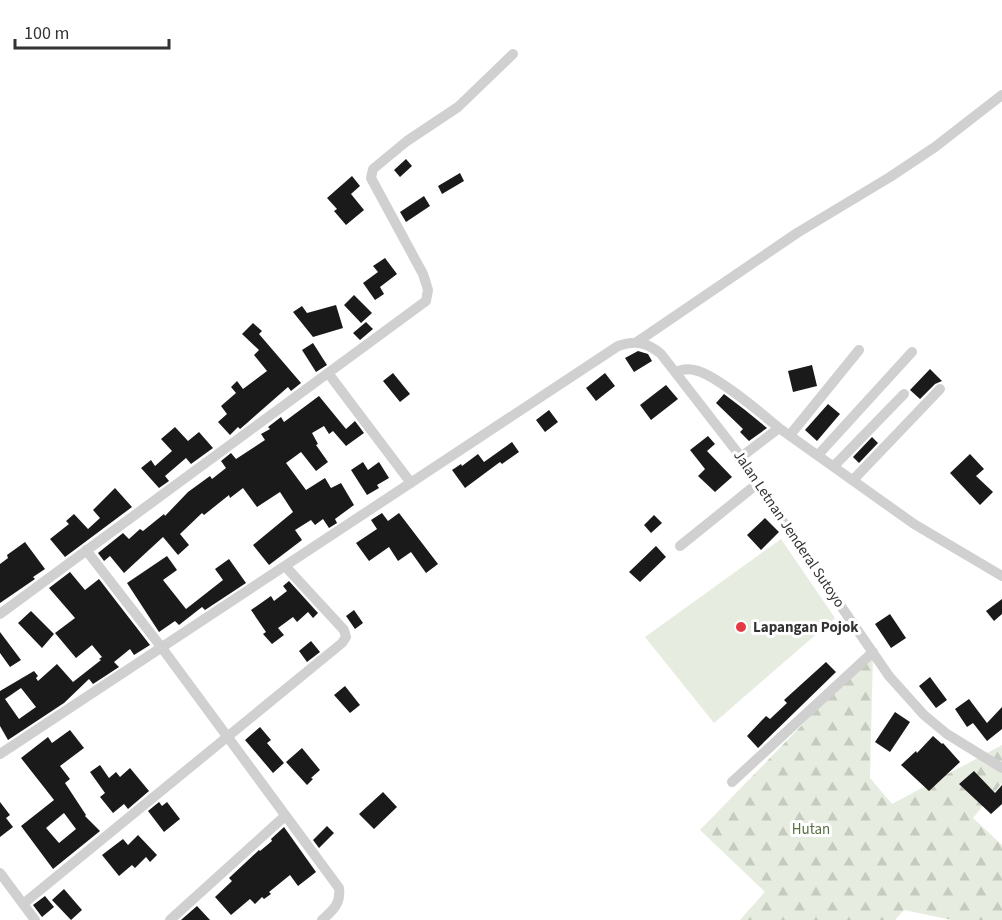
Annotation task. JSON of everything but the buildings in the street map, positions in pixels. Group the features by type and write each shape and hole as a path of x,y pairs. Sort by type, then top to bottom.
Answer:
{"street":[{"path":"0,614 426,301 428,290 423,274 371,178 373,169 407,141 458,107 513,54"},
{"path":"0,754 618,346 628,342 637,342 797,233 926,153 1002,95"},
{"name":"Jalan Letnan Jenderal Sutoyo","path":"637,342 646,344 661,354 741,457 757,484 889,676 924,715 947,734 1002,768"},
{"path":"790,435 859,350"},
{"path":"818,455 912,352"},
{"path":"675,372 694,370 705,374 746,401 779,428 914,524 1002,576"},
{"path":"328,373 411,483"},
{"path":"853,480 940,389"},
{"path":"834,466 904,394"},
{"path":"741,457 779,428"},
{"path":"680,546 757,484"},
{"path":"86,550 162,648 339,888 340,896 337,906 322,920"},
{"path":"23,904 328,656 346,637 344,630 285,566"},
{"path":"732,782 873,652"},
{"path":"170,920 285,816"},
{"path":"0,873 35,920"}],"green space":[{"name":"Lapangan Pojok","path":"781,539 835,618 714,723 645,637"},
{"name":"Hutan","path":"873,652 870,778 892,804 1002,745 1002,783 973,818 1002,845 1002,920 952,920 904,910 895,920 740,920 765,892 700,830"}],"place":[{"name":"Lapangan Pojok","path":"741,627"}]}
